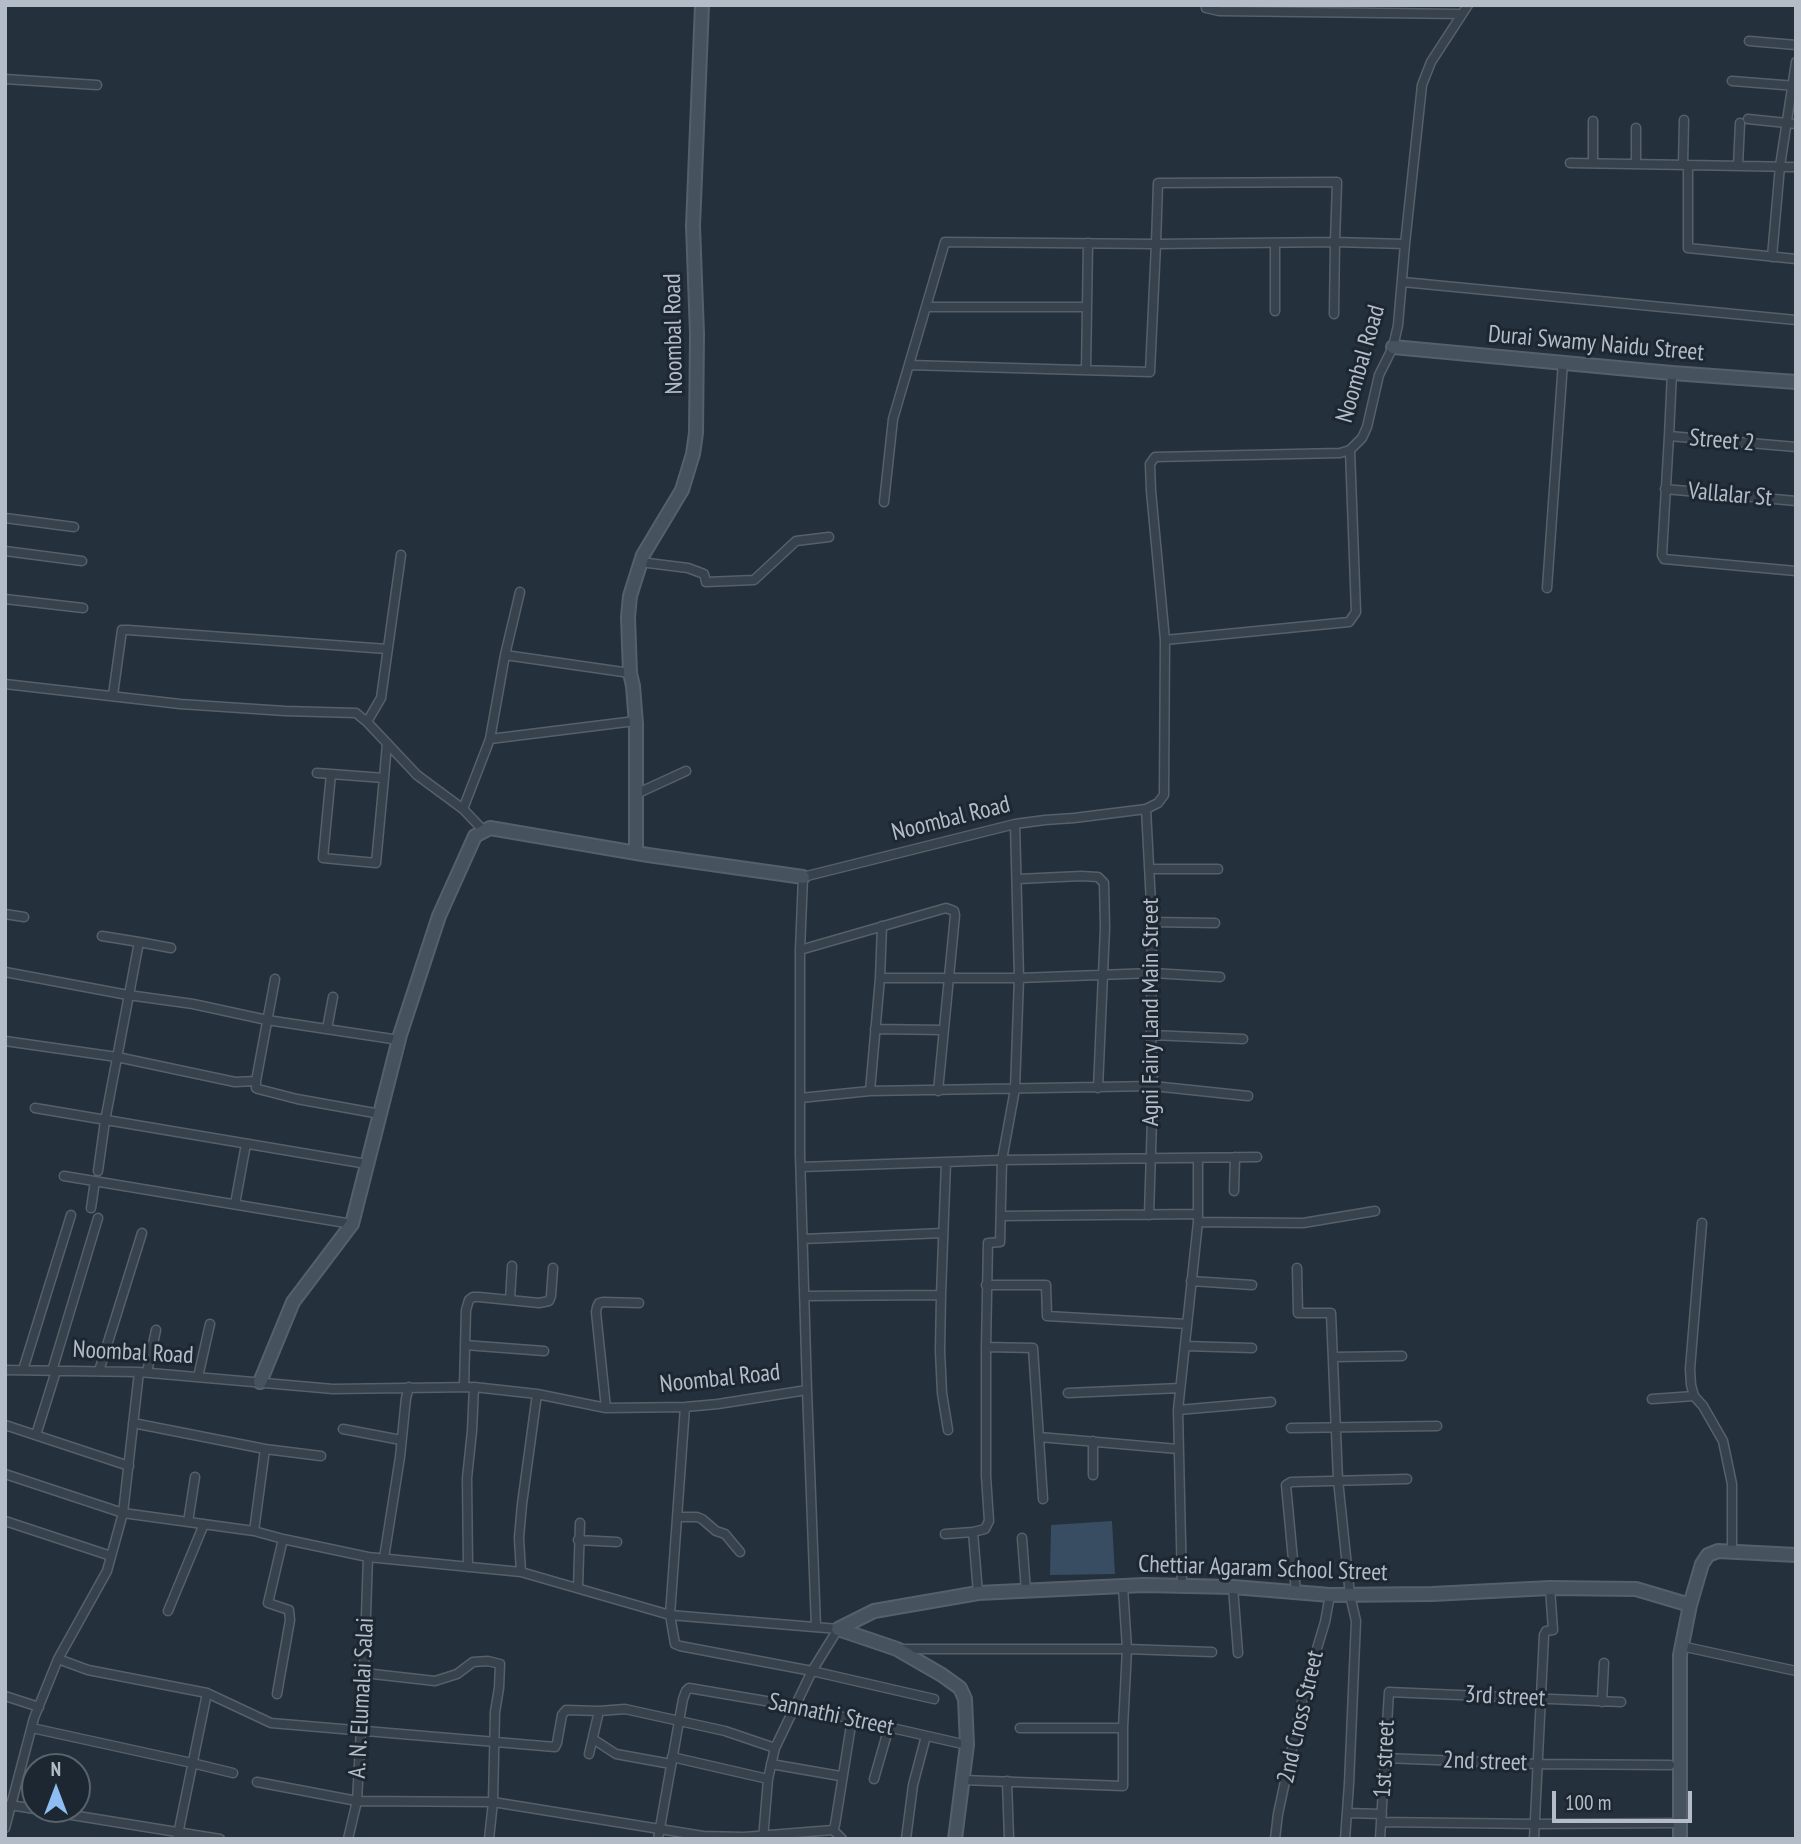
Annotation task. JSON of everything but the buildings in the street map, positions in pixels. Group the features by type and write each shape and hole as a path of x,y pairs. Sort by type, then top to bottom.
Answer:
{"street":[{"name":"Noombal Road","path":"636,853 635,721 630,673 629,603 632,586 646,548 680,494 696,437 697,334 693,226 702,5"},
{"path":"1206,5 1206,8 1219,11 1462,14"},
{"name":"Noombal Road","path":"5,1370 143,1372 332,1389 474,1387 537,1394 606,1408 685,1407 807,1390 800,1098 803,877 1015,824 1146,808 1158,803 1164,795 1165,640 1150,464 1155,457 1340,453 1350,450 1362,438 1367,427 1378,375 1392,347 1398,325 1422,85 1431,62 1468,5"},
{"path":"1749,41 1796,45"},
{"path":"1772,257 1780,166 1791,123 1796,62"},
{"path":"5,79 97,85"},
{"path":"1732,81 1794,86"},
{"path":"1684,120 1688,248 1796,259"},
{"path":"1593,121 1593,163"},
{"path":"1738,166 1744,121 1791,123"},
{"path":"1636,128 1636,164"},
{"path":"1570,163 1796,167"},
{"path":"909,365 1150,373 1157,183 1337,182 1334,314"},
{"path":"884,502 894,419 945,242 1405,243"},
{"path":"1086,370 1088,243"},
{"path":"1275,243 1275,311"},
{"path":"1403,282 1796,320"},
{"path":"926,307 1087,307"},
{"name":"Durai Swamy Naidu Street","path":"1392,347 1796,382"},
{"path":"1547,588 1563,362"},
{"name":"Street 2","path":"1672,373 1669,436 1796,447"},
{"path":"1669,436 1662,555 1664,559 1796,571"},
{"path":"1165,640 1349,622 1356,612 1350,450"},
{"name":"Vallalar St","path":"1665,489 1796,500"},
{"path":"5,517 74,527"},
{"path":"640,562 688,568 705,574 706,582 754,580 796,541 829,537"},
{"path":"5,551 82,561"},
{"path":"368,722 381,698 401,555"},
{"path":"463,809 490,740 505,655 520,592"},
{"path":"5,599 83,608"},
{"path":"113,695 121,634 128,629 387,649"},
{"path":"505,655 630,673"},
{"path":"5,684 180,704 356,713 368,722 417,775 463,809 484,831"},
{"path":"490,740 635,721"},
{"path":"331,774 323,858 376,863 387,743"},
{"path":"636,794 686,771"},
{"path":"317,773 384,778"},
{"name":"Agni Fairy Land Main Street","path":"1146,808 1153,922 1153,1086 1149,1215"},
{"path":"945,1534 985,1529 989,1521 986,1476 986,1285 988,1243 1000,1242 1003,1160 1015,1089 1019,978 1015,824"},
{"path":"260,1382 293,1302 352,1224 399,1040 439,916 475,836 489,828 803,877"},
{"path":"1150,869 1218,869"},
{"path":"1018,879 1081,876 1098,877 1104,883 1105,928 1098,1088"},
{"path":"800,950 946,908 954,911 938,1091"},
{"path":"5,914 24,917"},
{"path":"1153,922 1215,923"},
{"path":"870,1091 882,926"},
{"path":"102,936 172,948"},
{"path":"98,1171 139,942"},
{"path":"5,972 128,995 192,1003 267,1020 399,1040"},
{"path":"880,978 1019,978 1152,973 1220,976"},
{"path":"275,979 256,1088 297,1099 380,1114"},
{"path":"327,1029 332,997"},
{"path":"875,1029 944,1030"},
{"path":"1152,1035 1243,1039"},
{"path":"5,1041 117,1057 225,1080 256,1081"},
{"path":"800,1098 870,1091 1153,1086 1248,1096"},
{"path":"35,1108 367,1164"},
{"path":"235,1204 246,1144"},
{"path":"1234,1191 1235,1157"},
{"path":"801,1167 1003,1160 1257,1157"},
{"path":"1182,1586 1178,1410 1198,1218 1198,1158"},
{"path":"946,1162 940,1351 942,1393 948,1430"},
{"path":"64,1176 352,1224"},
{"path":"90,1208 95,1181"},
{"path":"1001,1216 1149,1215 1303,1223 1375,1212"},
{"path":"23,1370 71,1215"},
{"path":"36,1435 98,1219"},
{"path":"1702,1223 1690,1385 1694,1396 1703,1406 1723,1441 1727,1453 1731,1485 1732,1551"},
{"path":"99,1371 142,1233"},
{"path":"803,1239 943,1233"},
{"path":"510,1300 512,1266"},
{"path":"464,1387 466,1310 469,1300 479,1297 539,1303 549,1301 553,1268"},
{"path":"1297,1268 1298,1313 1331,1313 1338,1480 1350,1595 1356,1621 1345,1839"},
{"path":"1191,1281 1252,1285"},
{"path":"986,1285 1046,1285 1047,1316 1187,1324"},
{"path":"804,1296 941,1295"},
{"path":"606,1408 597,1307 603,1302 639,1303"},
{"path":"198,1377 210,1324"},
{"path":"5,1828 32,1728 58,1658 107,1571 123,1513 133,1423 143,1372 156,1330"},
{"path":"465,1345 544,1351"},
{"path":"1185,1346 1252,1348"},
{"path":"986,1347 1033,1348 1043,1499"},
{"path":"1333,1357 1402,1356"},
{"path":"384,1558 405,1398 409,1387"},
{"path":"468,1567 467,1478 474,1387"},
{"path":"1068,1393 1180,1388"},
{"path":"807,1390 816,1627"},
{"path":"521,1572 519,1538 522,1504 537,1394"},
{"path":"1652,1399 1694,1396"},
{"path":"1178,1410 1271,1402"},
{"path":"685,1407 670,1615 676,1644 934,1699"},
{"path":"133,1423 321,1457"},
{"path":"5,1425 129,1466"},
{"path":"1291,1428 1437,1426"},
{"path":"343,1429 401,1440"},
{"path":"1039,1437 1178,1449"},
{"path":"1093,1441 1093,1475"},
{"path":"254,1531 265,1449"},
{"path":"5,1474 123,1513 254,1531 368,1557 521,1572 670,1615 838,1629 897,1649 960,1688 965,1699 967,1745 956,1839"},
{"path":"188,1522 195,1477"},
{"path":"1296,1592 1286,1485 1291,1482 1407,1479"},
{"path":"677,1517 702,1519 724,1534 740,1552"},
{"path":"5,1521 111,1556"},
{"path":"578,1588 580,1523"},
{"path":"168,1611 204,1524"},
{"path":"973,1532 978,1593"},
{"path":"1022,1538 1026,1591"},
{"path":"277,1694 290,1620 289,1610 268,1603 283,1539"},
{"path":"578,1540 617,1542"},
{"path":"1680,1839 1681,1646 1702,1564 1708,1555 1718,1551 1796,1555"},
{"name":"A. N. Elumalai Salai","path":"348,1839 357,1801 368,1557"},
{"path":"964,1780 1123,1786 1127,1649 1123,1587"},
{"name":"Chettiar Agaram School Street","path":"838,1629 874,1611 978,1593 1123,1587 1233,1587 1330,1595 1432,1594 1550,1588 1636,1589 1690,1605"},
{"path":"1233,1587 1238,1653"},
{"path":"1534,1839 1544,1634 1553,1630 1550,1588"},
{"name":"2nd Cross Street","path":"1275,1839 1305,1688 1325,1622 1330,1595"},
{"path":"763,1837 768,1779 775,1748 812,1671 838,1629"},
{"path":"1681,1646 1796,1671"},
{"path":"897,1649 1127,1649 1212,1652"},
{"path":"58,1658 88,1670 207,1693 271,1723 555,1747 564,1712 570,1709 625,1709 680,1720 749,1738 775,1748"},
{"path":"364,1673 435,1681 457,1674 473,1662 488,1661 500,1664 489,1839"},
{"path":"1602,1702 1604,1662"},
{"name":"Sannathi Street","path":"680,1720 685,1691 694,1687 795,1706 967,1745"},
{"name":"3rd street","path":"1389,1692 1621,1702"},
{"name":"1st street","path":"1389,1692 1382,1818 1535,1824 1680,1824"},
{"path":"178,1836 207,1693"},
{"path":"5,1696 39,1707"},
{"path":"589,1754 598,1711"},
{"path":"833,1830 852,1719"},
{"path":"658,1839 680,1720"},
{"path":"874,1779 889,1727"},
{"path":"32,1728 233,1773"},
{"path":"1020,1728 1123,1728"},
{"path":"906,1839 913,1785 926,1736"},
{"path":"593,1739 616,1754 672,1760 768,1779"},
{"name":"2nd street","path":"1384,1758 1670,1765"},
{"path":"771,1765 840,1776"},
{"path":"1007,1781 1009,1839"},
{"path":"257,1782 357,1801 493,1802 703,1836 763,1837 833,1830"},
{"path":"10,1805 178,1836 220,1839"},
{"path":"1347,1813 1382,1818 1380,1839"},
{"path":"833,1830 842,1839"}],"water":[{"path":"1112,1521 1115,1574 1050,1575 1051,1525"}]}
